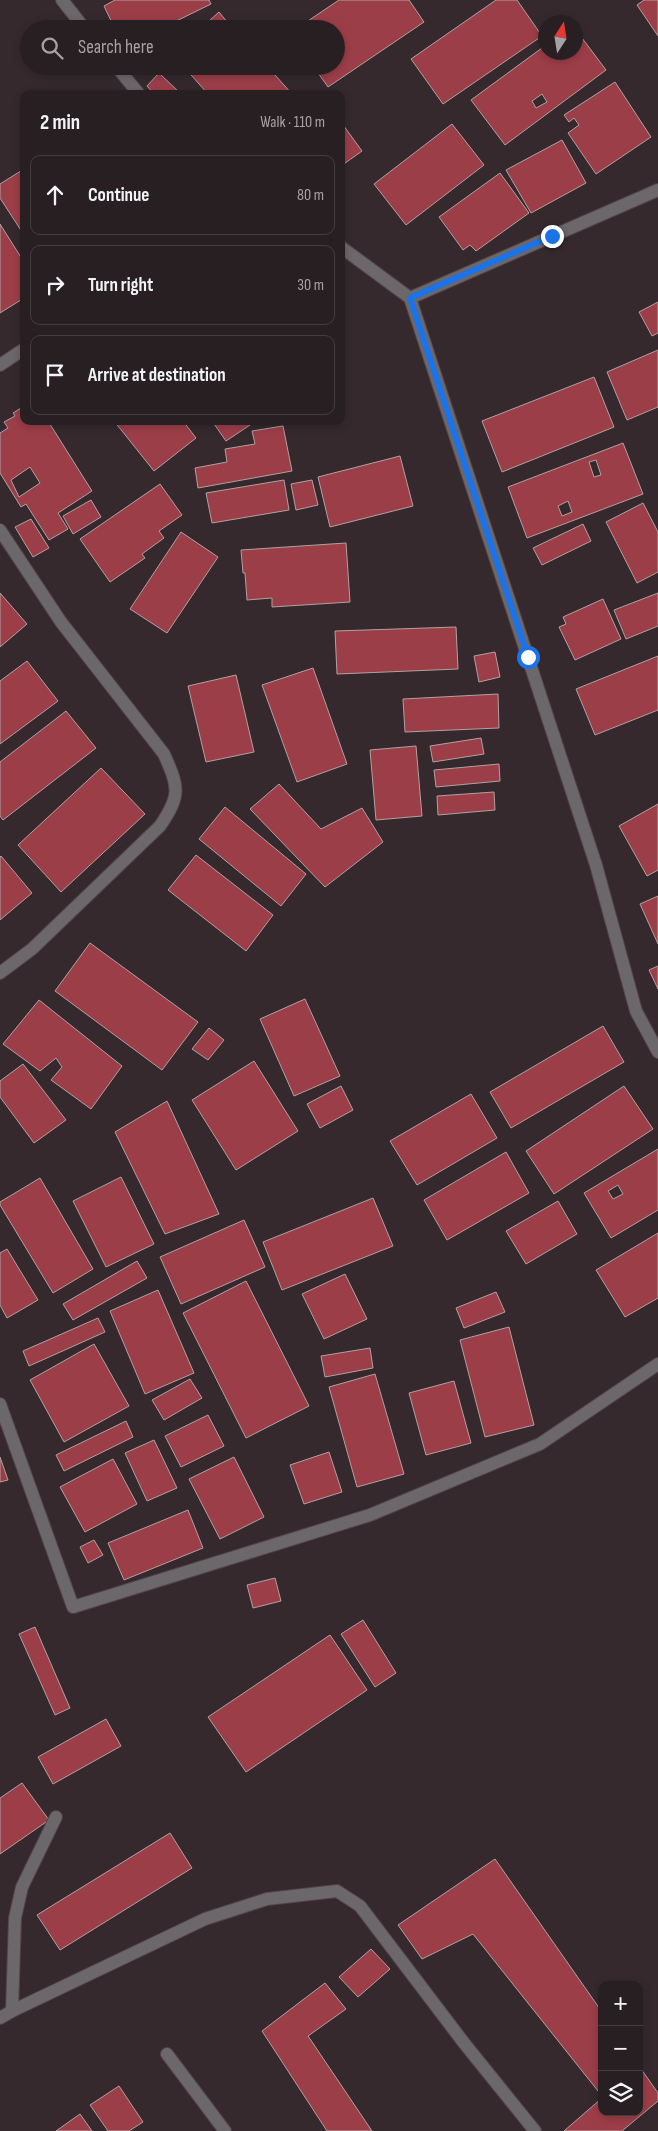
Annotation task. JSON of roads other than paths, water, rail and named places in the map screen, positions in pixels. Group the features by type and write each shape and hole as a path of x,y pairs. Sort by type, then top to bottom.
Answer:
{"street":[{"path":"62,0 78,20"},
{"path":"123,75 136,90"},
{"path":"410,298 658,190"},
{"path":"345,250 410,298 593,855 636,1011 658,1052"},
{"path":"0,365 20,352"},
{"path":"0,530 61,622 164,754 174,776 177,792 172,810 160,826 32,949 0,973"},
{"path":"0,1404 73,1607 370,1515 540,1444 658,1364"},
{"path":"12,2011 15,1918 22,1887 56,1817"},
{"path":"0,2018 205,1919 267,1899 337,1890 360,1906 464,2043 535,2131"},
{"path":"167,2054 225,2131"}]}
